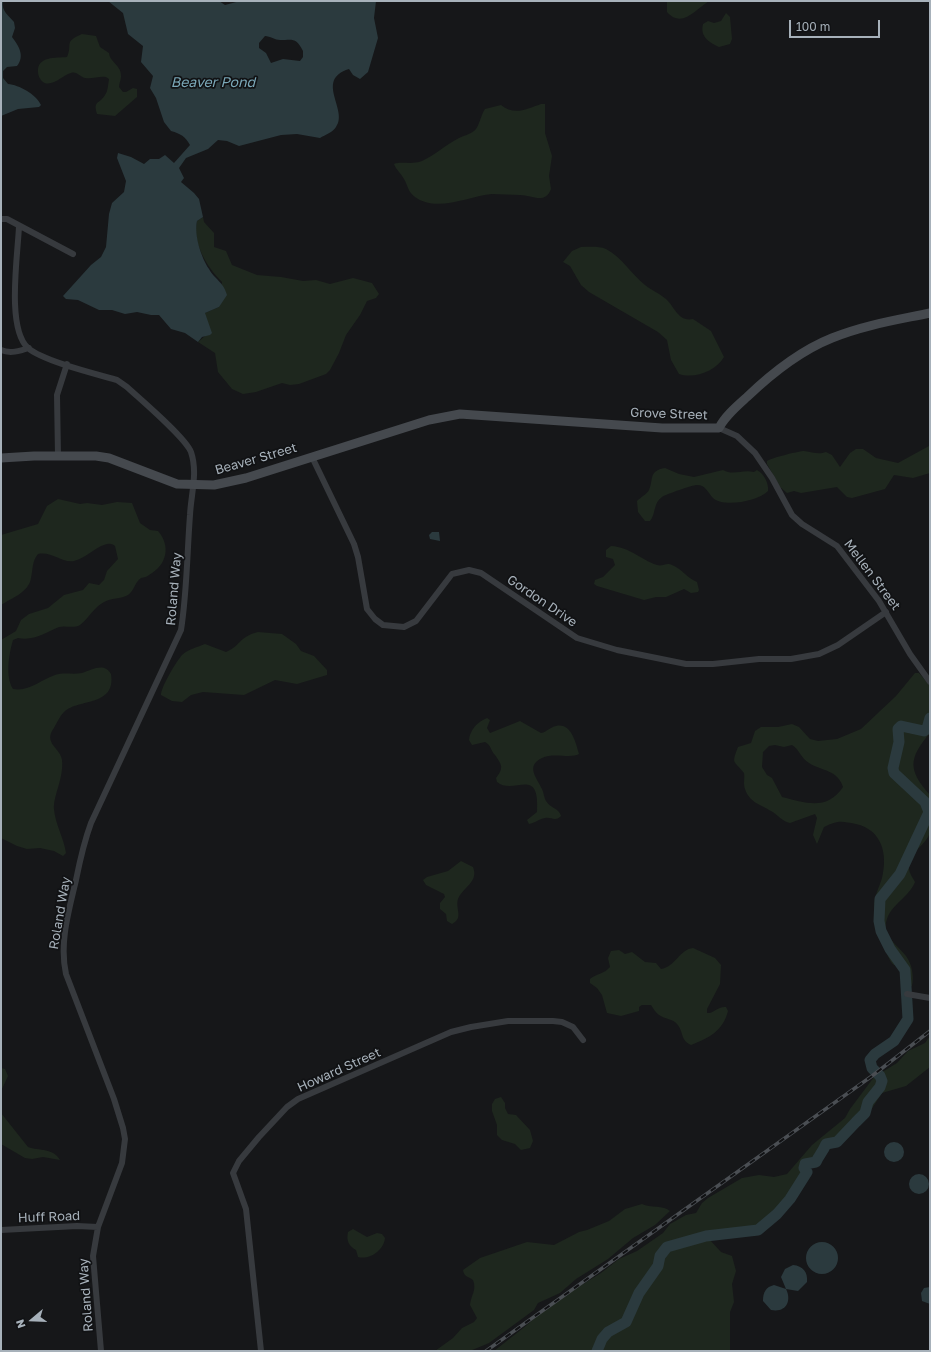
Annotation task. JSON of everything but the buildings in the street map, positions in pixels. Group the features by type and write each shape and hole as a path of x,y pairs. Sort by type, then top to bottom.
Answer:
{"street":[{"path":"1,219 7,219 73,254"},
{"path":"1,350 6,352 17,352 29,348 20,338 16,324 15,307 19,226"},
{"name":"Grove Street","path":"444,416 475,414 662,428 719,428 722,421 761,384 808,351 832,338 855,330 930,313"},
{"name":"Roland Way","path":"29,348 42,355 117,380 128,387 182,439 190,451 194,469 194,485 190,514 186,601 182,630 90,823 83,846 64,937 63,962 66,974 123,1128 125,1139 122,1163 98,1227 93,1256 101,1351"},
{"path":"58,456 57,395 67,364"},
{"name":"Beaver Street","path":"1,458 80,455 109,458 165,480 194,485 214,485 246,478 444,416"},
{"name":"Mellen Street","path":"719,428 737,436 756,453 772,478 792,515 802,524 837,546 886,612 910,654 930,682"},
{"name":"Gordon Drive","path":"312,457 354,544 358,557 367,609 375,620 383,625 404,627 416,621 452,574 470,570 481,573 578,638 617,650 686,664 712,664 759,659 791,659 819,654 838,645 886,612"},
{"path":"907,994 930,998"},
{"name":"Howard Street","path":"261,1351 247,1214 233,1173 239,1161 287,1107 310,1093 436,1038 471,1027 508,1021 562,1022 573,1027 583,1040"},
{"name":"Huff Road","path":"1,1230 77,1226 98,1227"}],"shaded area":[{"path":"667,1 709,1 689,16 678,19 667,12"},
{"path":"726,13 730,17 732,39 730,44 719,47 711,43 706,38 702,28 703,24 708,21 714,23 721,21"},
{"path":"82,34 96,36 100,47 109,53 111,59 120,70 121,77 119,87 123,92 133,88 137,89 137,97 115,116 97,114 96,110 96,104 107,92 109,79 106,77 85,78 77,73 73,73 50,83 43,82 40,79 38,72 41,63 48,59 67,57 69,53 70,41"},
{"path":"545,104 545,133 552,156 549,176 551,189 545,197 538,198 525,195 492,194 443,204 433,204 424,202 415,197 409,191 403,177 394,164 422,161 432,156 454,140 472,132 476,129 485,109 501,105 516,111"},
{"path":"203,217 204,222 214,233 214,247 226,251 232,265 257,275 303,281 316,280 330,284 353,278 372,283 379,294 376,298 367,301 360,315 346,335 339,353 330,370 326,374 299,384 290,385 282,383 256,392 243,394 232,389 218,372 215,353 198,342 205,336 205,313 219,307 222,282 206,262 199,246 196,229 197,221"},
{"path":"581,247 600,247 612,252 645,285 666,299 680,316 693,319 711,331 724,357 716,366 704,373 698,375 679,374 671,360 667,340 658,332 589,292 581,285 570,266 563,262 572,251"},
{"path":"930,439 930,473 913,478 894,475 885,489 852,498 847,497 837,487 801,493 794,491 787,493 780,487 767,464 767,461 774,458 804,451 818,453 826,452 832,455 840,467 850,453 856,449 863,449 876,458 898,463 929,446"},
{"path":"665,468 679,474 694,477 723,470 727,472 754,472 757,470 766,479 768,491 757,498 741,502 725,503 713,498 703,486 694,485 659,499 652,518 650,521 645,521 638,512 637,501 649,490 654,473"},
{"path":"58,499 80,504 87,503 102,505 117,502 132,503 140,523 150,530 158,531 165,543 166,549 160,566 148,576 141,578 128,595 100,604 80,625 75,627 59,627 34,637 24,639 18,638 13,640 8,671 13,689 24,689 58,674 75,674 98,668 105,668 111,674 111,685 108,692 102,697 78,705 64,712 50,736 52,743 62,760 54,809 65,847 66,853 63,856 54,851 40,848 27,849 1,838 1,640 16,631 21,620 29,614 48,608 64,595 83,590 89,583 99,585 104,580 107,571 118,559 115,546 111,544 101,546 74,561 65,560 48,554 38,554 34,562 30,583 24,591 1,605 1,535 38,524 47,506"},
{"path":"611,546 630,551 657,565 670,564 676,567 697,582 698,592 691,593 684,589 666,597 656,597 644,600 597,586 594,584 595,580 603,577 615,565 613,559 606,557 606,550"},
{"path":"258,632 282,634 296,644 301,651 314,656 327,670 327,675 297,684 275,680 244,695 203,692 191,695 182,702 172,701 161,695 163,686 169,675 179,658 184,653 205,644 226,652 235,647 247,636"},
{"path":"915,673 919,673 930,686 930,733 918,750 914,764 918,778 930,795 929,835 910,859 910,872 915,882 909,892 889,914 886,925 886,930 891,940 906,956 910,963 913,978 912,986 909,988 906,985 899,967 894,965 889,959 876,923 874,903 884,869 883,852 877,837 865,827 847,822 840,822 824,827 817,844 813,835 817,818 815,814 790,823 756,803 749,797 744,785 744,773 734,760 738,747 751,743 755,731 761,727 778,727 792,724 799,727 810,739 818,741 837,739 861,729 896,696","holes":["775,745 784,747 792,745 809,763 837,777 841,781 843,787 837,795 830,800 816,803 808,803 782,797 772,778 767,775 762,767 763,752 769,746"]},
{"path":"487,718 490,720 487,728 490,733 520,721 541,733 552,727 561,726 566,727 572,734 579,754 571,756 547,756 537,761 533,768 535,776 543,791 545,800 560,813 561,816 559,818 545,818 529,824 527,820 537,812 537,798 534,789 530,786 511,786 497,782 496,778 500,772 501,766 490,747 485,742 472,745 469,740 475,727"},
{"path":"461,861 473,867 474,877 458,899 458,919 452,924 447,921 446,914 440,909 440,903 445,897 444,894 426,885 423,880 427,877 448,871"},
{"path":"693,948 715,958 721,965 720,984 707,1009 707,1013 723,1007 726,1007 728,1011 723,1024 719,1029 704,1040 691,1045 685,1041 677,1024 659,1015 651,1005 642,1005 639,1007 639,1011 621,1016 607,1013 602,995 597,988 590,983 590,979 610,967 608,958 611,951 619,950 625,954 632,952 645,962 656,963 661,969 670,965 684,951"},
{"path":"930,1036 930,1067 906,1086 882,1093 867,1116 821,1150 794,1191 765,1223 757,1228 725,1233 710,1240 721,1252 732,1256 736,1271 732,1284 734,1302 730,1312 730,1351 494,1351 527,1325 546,1307 601,1273 619,1259 637,1251 663,1233 670,1224 686,1215 696,1213 702,1203 708,1198 742,1178 759,1175 774,1177 787,1174 812,1145 845,1118 874,1077 897,1063 908,1051 925,1043"},
{"path":"1,1068 5,1069 8,1076 1,1091"},
{"path":"501,1097 505,1103 505,1108 508,1114 516,1115 530,1130 533,1141 530,1148 521,1150 515,1144 502,1140 497,1135 497,1125 492,1111 492,1104 495,1099"},
{"path":"1,1113 28,1147 54,1153 60,1160 43,1157 32,1159 25,1158 1,1144"},
{"path":"642,1204 664,1208 670,1211 655,1225 633,1238 608,1259 576,1279 560,1293 538,1303 534,1310 489,1343 470,1351 435,1351 453,1338 462,1328 474,1322 477,1318 470,1305 474,1290 473,1280 465,1275 463,1270 480,1258 527,1242 554,1245 579,1232 609,1221 625,1209"},
{"path":"353,1229 367,1237 377,1233 382,1234 385,1238 382,1246 372,1255 363,1258 358,1257 356,1250 348,1241 348,1232"}],"water":[{"path":"1,1 3,1 4,10 14,22 15,28 12,37 19,47 21,55 21,59 17,66 7,67 3,71 3,78 8,84 22,88 31,94 39,101 41,105 39,107 18,109 1,116"},
{"name":"Beaver Pond","path":"108,1 219,1 225,5 240,1 376,1 374,18 378,38 368,72 360,79 353,75 349,69 339,74 334,80 334,96 339,112 339,120 333,130 320,138 297,134 281,135 239,146 227,141 218,140 208,149 186,158 179,168 184,178 181,182 199,199 203,217 197,221 196,233 203,258 227,295 219,307 205,313 212,333 202,337 198,342 185,333 171,329 159,315 137,312 125,314 112,310 99,310 78,300 66,299 63,296 91,265 101,257 106,247 109,214 112,203 124,192 126,181 117,158 118,153 131,157 144,164 150,159 159,159 165,155 174,163 190,145 182,136 171,131 164,122 156,98 150,88 153,76 141,62 143,46 128,34 123,13","holes":["265,36 278,40 296,41 303,51 303,57 300,61 283,59 271,63 266,53 259,48 259,43"]},
{"path":"432,532 439,532 440,541 430,539 429,535"},
{"path":"894,1142 901,1145 904,1152 901,1159 894,1162 887,1159 884,1152 887,1145"},
{"path":"919,1174 926,1177 929,1184 926,1191 919,1194 912,1191 909,1184 912,1177"},
{"path":"822,1242 833,1247 838,1258 833,1269 822,1274 811,1269 806,1258 811,1247"},
{"path":"793,1265 802,1268 806,1272 807,1282 798,1291 786,1289 781,1277 785,1269"},
{"path":"774,1285 786,1289 788,1293 788,1302 781,1310 771,1310 763,1301 764,1293 769,1287"},
{"path":"930,1287 930,1304 922,1301 921,1293 924,1288"}],"waterway":[{"path":"597,1351 602,1339 608,1332 626,1322 639,1293 658,1266 660,1256 667,1247 706,1236 758,1230 777,1214 790,1199 807,1172 804,1168 805,1164 816,1162 826,1144 837,1142 865,1113 868,1102 880,1087 882,1081 880,1076 872,1068 870,1060 875,1054 894,1041 908,1019 905,970 890,949 881,931 879,921 880,899 900,874 929,812 925,802 894,773 893,768 899,742 898,729 901,726 924,731 927,729 930,718"}],"railway":[{"path":"486,1351 872,1076 930,1031"}]}
